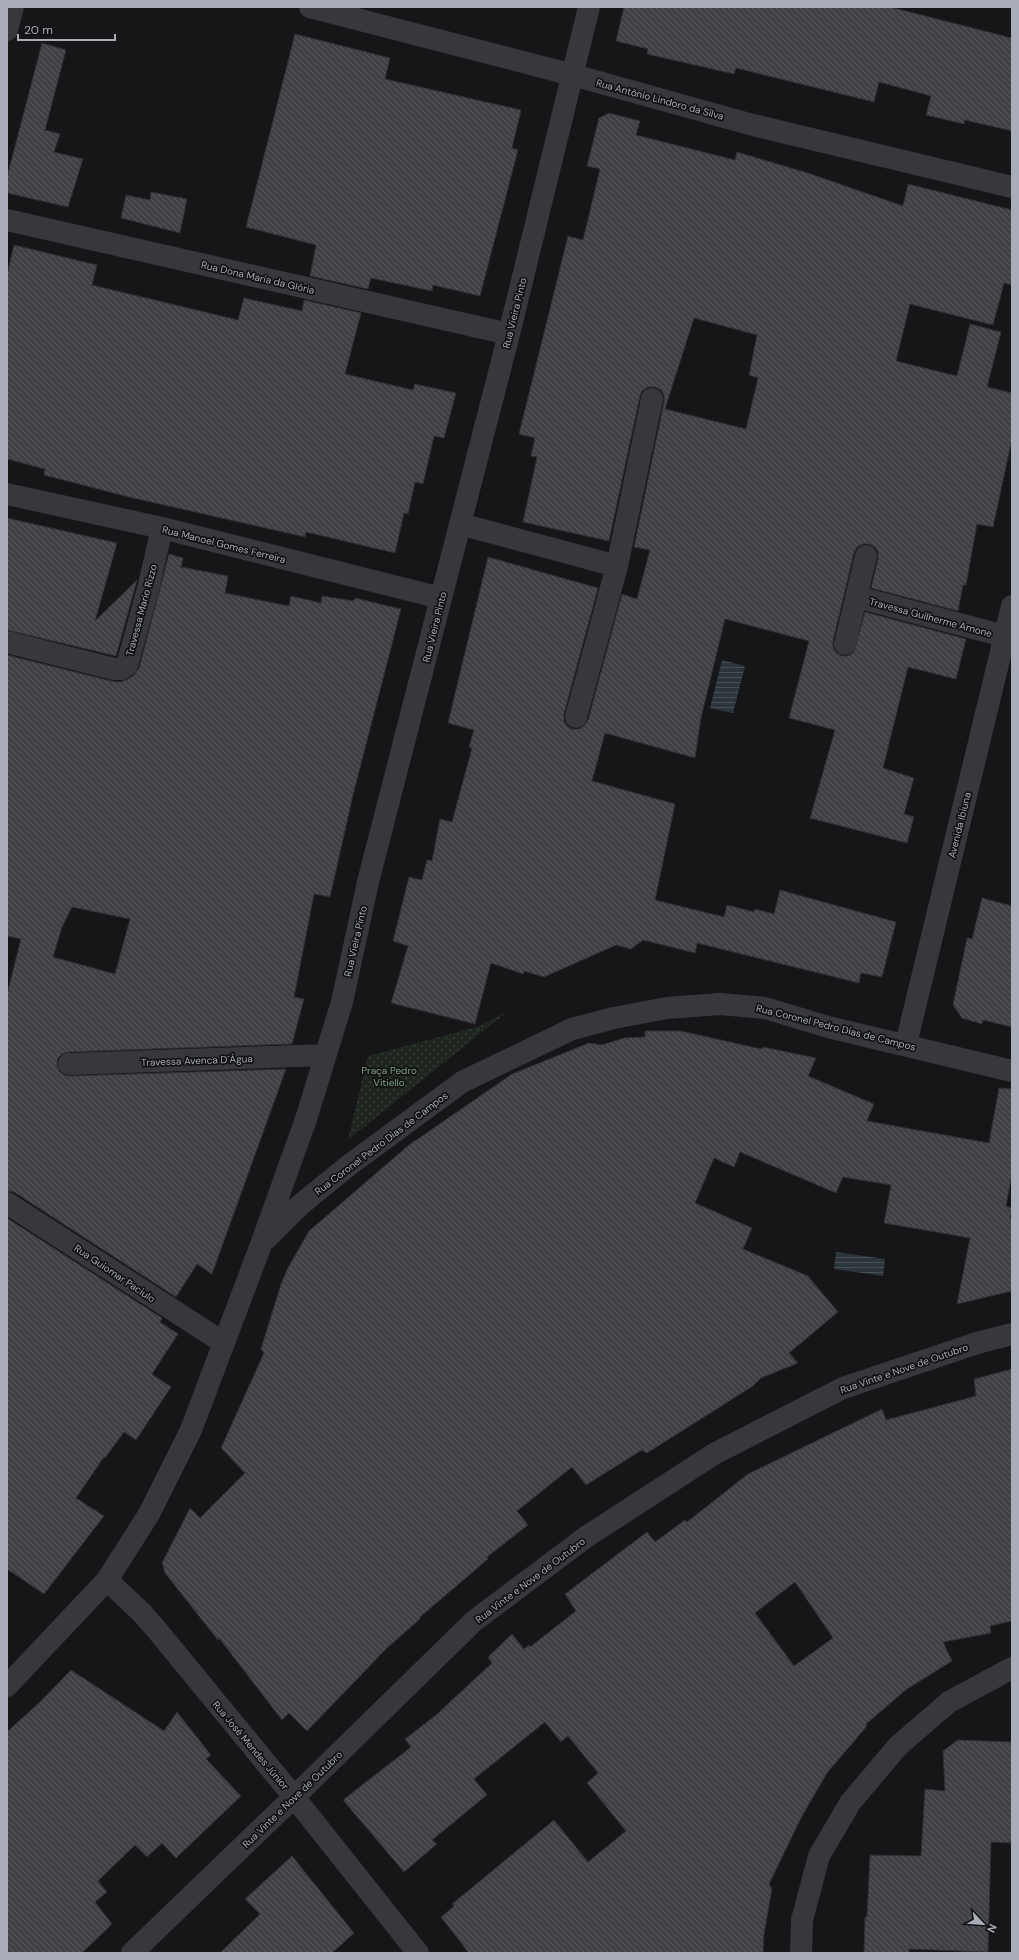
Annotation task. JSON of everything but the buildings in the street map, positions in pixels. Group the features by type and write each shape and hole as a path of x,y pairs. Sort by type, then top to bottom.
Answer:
{"street":[{"path":"7,30 13,7"},
{"name":"Rua Antônio Lindoro da Silva","path":"310,7 573,75 752,125 1012,187"},
{"name":"Rua Vieira Pinto","path":"262,1242 306,1119 342,1002 368,882 509,334 589,7"},
{"name":"Rua Dona Maria da Glória","path":"7,220 509,334"},
{"path":"576,717 617,566 652,399"},
{"name":"Rua Manoel Gomes Ferreira","path":"7,494 162,528 441,598"},
{"path":"460,524 617,566"},
{"name":"Travessa Mario Rizzo","path":"7,642 114,669 127,665 148,589 162,528"},
{"name":"Travessa Guilherme Arnone","path":"845,644 866,556"},
{"name":"Travessa Guilherme Arnone","path":"857,597 1004,636"},
{"name":"Avenida Ibiuna","path":"906,1044 1012,606"},
{"name":"Rua Coronel Pedro Dias de Campos","path":"7,1686 107,1580 149,1514 191,1430 262,1242 300,1205 348,1166 416,1114 462,1082 572,1029 614,1018 667,1008 720,1004 765,1008 828,1027 906,1044 1012,1071"},
{"name":"Travessa Avenca D´Água","path":"69,1064 325,1055"},
{"name":"Rua Guiomar Paciulo","path":"7,1203 224,1343"},
{"name":"Rua Vinte e Nove de Outubro","path":"132,1953 474,1621 586,1537 714,1454 843,1388 977,1343 1012,1334"},
{"name":"Rua José Mendes Júnior","path":"107,1580 142,1613 294,1797 418,1953"},
{"path":"801,1953 802,1920 819,1856 850,1804 898,1746 949,1702 1012,1668"}],"green space":[{"name":"Praça Pedro Vitiello","path":"508,1011 348,1140 368,1056 477,1027"}],"shaded area":[{"path":"722,660 745,666 733,713 710,708"},
{"path":"836,1252 885,1259 883,1276 834,1269"}]}
